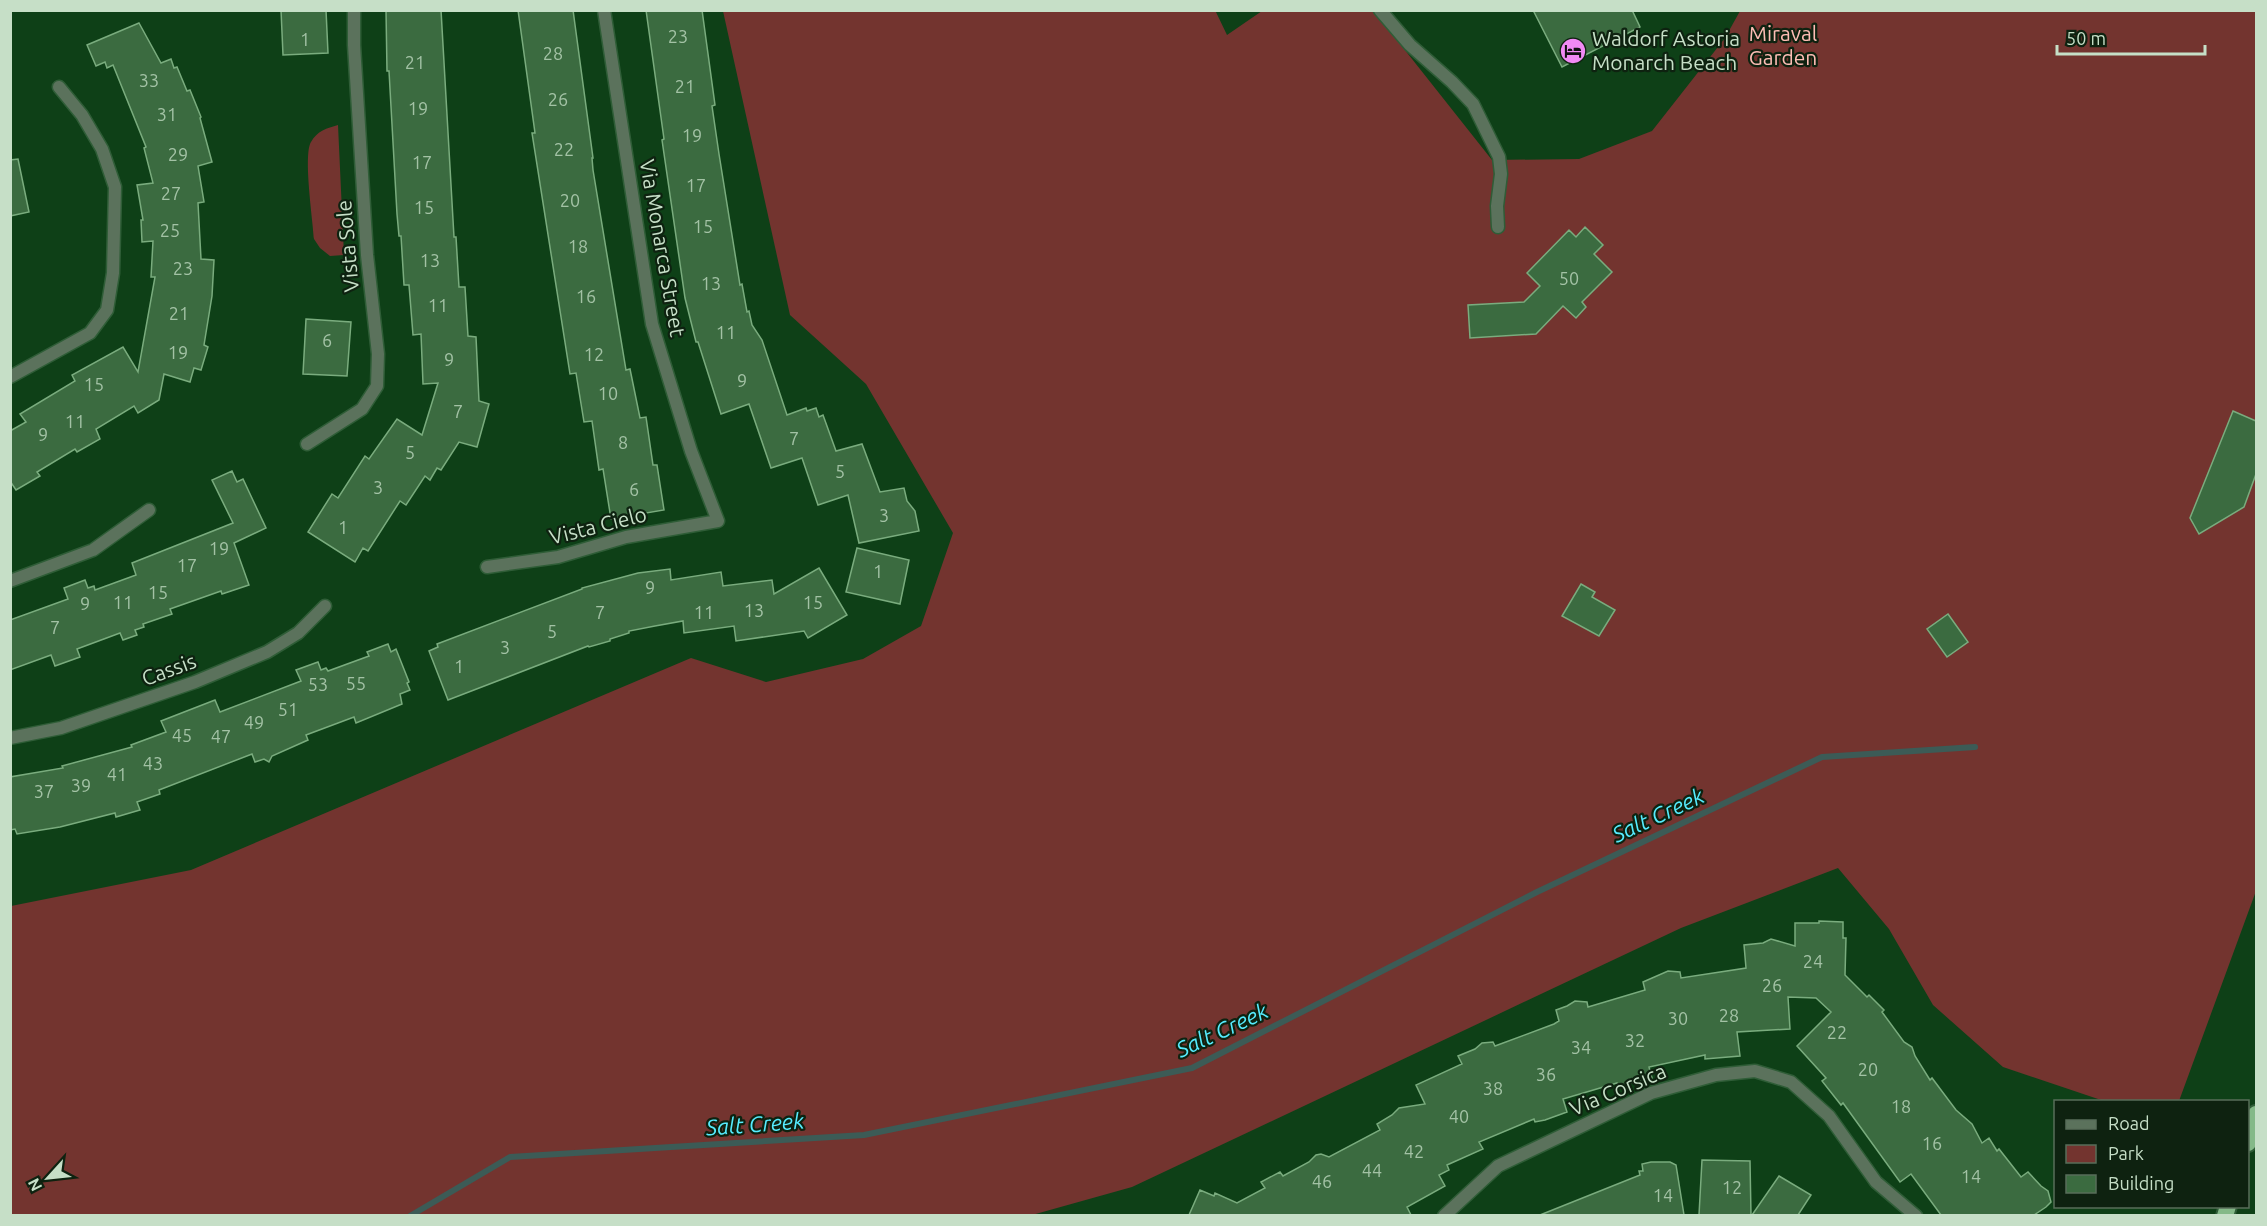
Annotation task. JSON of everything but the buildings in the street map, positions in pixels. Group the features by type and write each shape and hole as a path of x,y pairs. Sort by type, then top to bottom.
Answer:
{"highway":[{"path":"2249,1137 2256,1114"}],"street":[{"name":"Vista Sole","path":"307,444 362,408 377,386 378,354 367,255 354,10"},
{"name":"Via Monarca Street","path":"604,10 652,324 691,452 718,521"},
{"path":"1380,10 1410,45 1473,104 1499,157 1501,174 1497,206 1498,226"},
{"path":"10,377 90,333 107,310 110,292 113,273 115,188 102,149 82,115 58,87"},
{"path":"10,581 93,550 149,510"},
{"name":"Vista Cielo","path":"487,567 558,557 626,537 718,521"},
{"name":"Cassis","path":"10,738 61,728 195,682 267,652 298,633 326,606"},
{"name":"Via Corsica","path":"1444,1215 1498,1166 1651,1093 1716,1075 1755,1071 1791,1082 1829,1116 1876,1182 1916,1215"}],"green space":[{"name":"Miraval Garden","path":"1215,10 1227,35 1262,11 1374,11 1492,160 1579,159 1652,131 1725,38 1740,11 2256,11 2256,891 2179,1100 2101,1100 2003,1067 1933,1005 1889,929 1838,868 1681,928 1132,1187 1032,1215 11,1216 11,906 191,870 691,658 766,682 863,659 921,626 953,533 866,384 790,315 723,11"},
{"path":"338,125 344,255 330,256 314,239 308,160 313,138 330,127"}],"waterway":[{"name":"Salt Creek","path":"410,1216 510,1157 864,1135 1192,1068 1537,892 1822,757 1975,747"}],"place":[{"name":"Waldorf Astoria Monarch Beach","path":"1573,51"}]}
